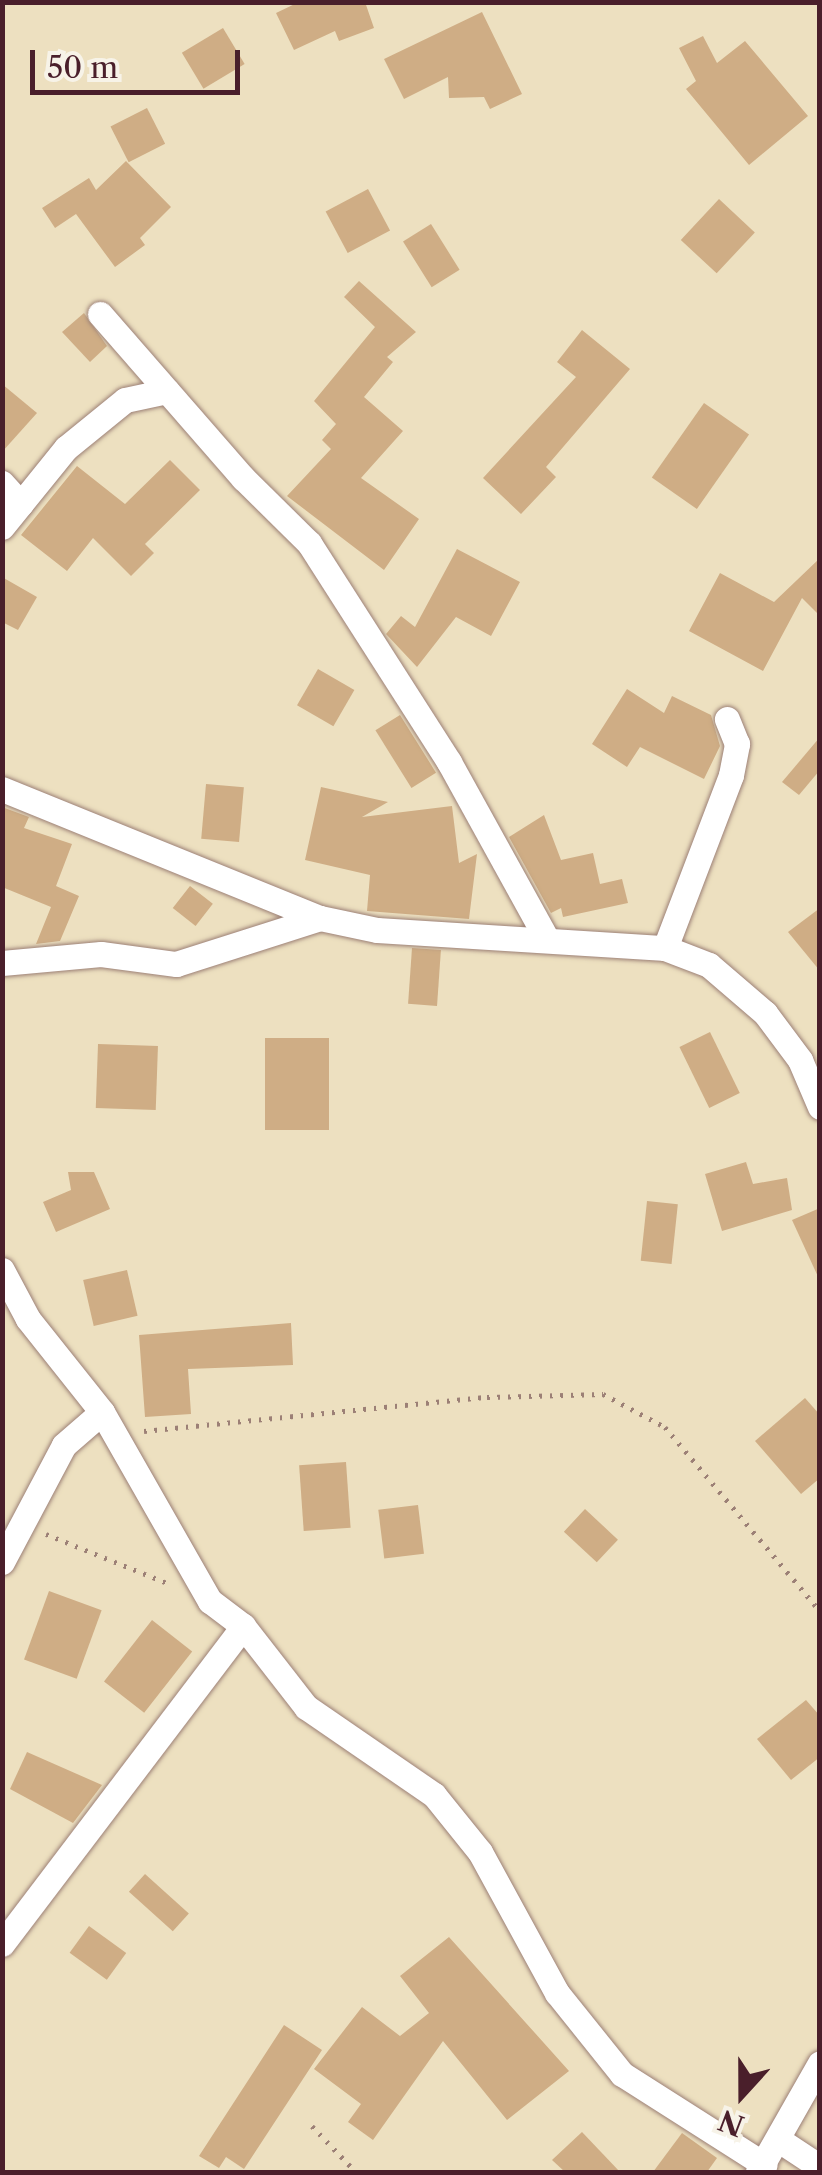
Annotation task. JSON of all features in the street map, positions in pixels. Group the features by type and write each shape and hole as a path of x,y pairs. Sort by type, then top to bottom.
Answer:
{"street":[{"path":"100,314 309,543 449,762 545,936"},
{"path":"2,527 66,448 125,400 167,391"},
{"path":"2,483 21,504"},
{"path":"665,948 731,775 736,744 727,719"},
{"path":"2,789 320,918 377,930 545,936 665,948 709,965 765,1014 800,1060 820,1108"},
{"path":"2,963 101,954 176,964 320,918"},
{"path":"2,1270 28,1320 102,1412 210,1600 243,1626 306,1707 434,1795 480,1852 557,1994 622,2074 762,2169 820,2063"},
{"path":"2,1562 25,1526 64,1445 102,1412"},
{"path":"3,1940 243,1626"},
{"path":"778,2140 820,2168"}],"path":[{"path":"118,1439 160,1426 487,1397 603,1394 665,1427 820,1611"},
{"path":"25,1526 210,1600"},
{"path":"312,2126 356,2172"}],"building":[{"path":"299,2 365,2 374,28 339,41 335,31 294,50 276,13"},
{"path":"482,12 522,94 490,109 484,97 449,98 448,77 404,99 384,59"},
{"path":"223,28 245,64 203,89 182,53"},
{"path":"703,36 717,63 745,41 808,116 749,165 686,89 696,81 679,48"},
{"path":"147,108 165,144 129,162 110,127"},
{"path":"126,161 171,207 140,238 145,245 115,267 76,214 55,228 42,208 89,178 96,190"},
{"path":"368,189 390,230 348,253 326,212"},
{"path":"719,199 755,232 717,273 681,240"},
{"path":"431,224 460,270 432,287 403,241"},
{"path":"359,281 416,332 387,357 393,362 364,397 403,431 361,478 419,519 384,570 287,496 331,449 322,440 336,424 314,401 375,327 344,297"},
{"path":"84,313 107,346 90,362 62,332"},
{"path":"582,330 630,369 546,467 556,477 521,514 483,478 576,377 557,362"},
{"path":"2,384 37,413 2,452"},
{"path":"704,403 749,435 697,509 652,478"},
{"path":"170,460 200,490 145,544 154,553 131,576 93,538 67,571 21,535 77,466 125,504"},
{"path":"457,549 520,582 491,636 456,617 417,667 386,634 401,616 415,627"},
{"path":"820,558 820,616 802,598 763,671 689,631 720,573 774,602"},
{"path":"2,577 37,597 18,630 2,622"},
{"path":"318,669 354,690 333,726 297,705"},
{"path":"627,689 664,713 672,696 711,715 720,746 704,779 640,747 627,767 592,744"},
{"path":"400,715 436,773 411,788 375,730"},
{"path":"820,737 820,770 799,795 782,782"},
{"path":"206,784 244,787 239,842 201,839"},
{"path":"321,787 388,802 362,817 452,806 459,863 477,854 469,919 367,911 370,875 305,860"},
{"path":"2,807 29,817 24,828 72,844 56,886 79,896 60,941 36,944 51,907 2,887"},
{"path":"544,815 561,860 593,853 600,884 622,879 628,903 563,917 561,908 551,913 509,837"},
{"path":"190,886 213,904 196,926 173,908"},
{"path":"820,908 820,971 788,932"},
{"path":"412,948 441,950 437,1006 408,1004"},
{"path":"710,1032 740,1093 709,1108 679,1047"},
{"path":"265,1038 329,1038 329,1130 265,1130"},
{"path":"98,1044 158,1046 156,1110 96,1108"},
{"path":"746,1162 753,1184 787,1178 792,1210 722,1231 705,1174"},
{"path":"68,1172 94,1172 110,1209 56,1232 43,1202 71,1190"},
{"path":"647,1201 678,1204 672,1264 641,1261"},
{"path":"820,1208 820,1281 792,1220"},
{"path":"127,1270 138,1316 94,1326 83,1280"},
{"path":"291,1323 293,1365 188,1369 191,1414 145,1417 139,1335"},
{"path":"805,1398 820,1415 820,1478 801,1494 755,1441"},
{"path":"346,1462 351,1528 304,1531 299,1465"},
{"path":"418,1505 424,1554 384,1559 378,1510"},
{"path":"585,1509 618,1540 597,1562 564,1532"},
{"path":"49,1591 102,1610 77,1679 24,1660"},
{"path":"152,1620 192,1651 144,1713 104,1681"},
{"path":"806,1700 820,1716 820,1757 791,1780 757,1739"},
{"path":"27,1752 102,1785 73,1823 10,1789"},
{"path":"145,1874 189,1913 173,1931 129,1892"},
{"path":"89,1926 126,1953 107,1980 70,1953"},
{"path":"449,1937 569,2071 507,2120 443,2041 373,2140 348,2122 361,2104 314,2069 362,2007 400,2036 429,2013 400,1976"},
{"path":"284,2025 322,2050 244,2169 226,2157 219,2168 199,2156"},
{"path":"582,2132 620,2172 565,2172 552,2160"},
{"path":"682,2133 717,2158 707,2172 653,2172"}]}
